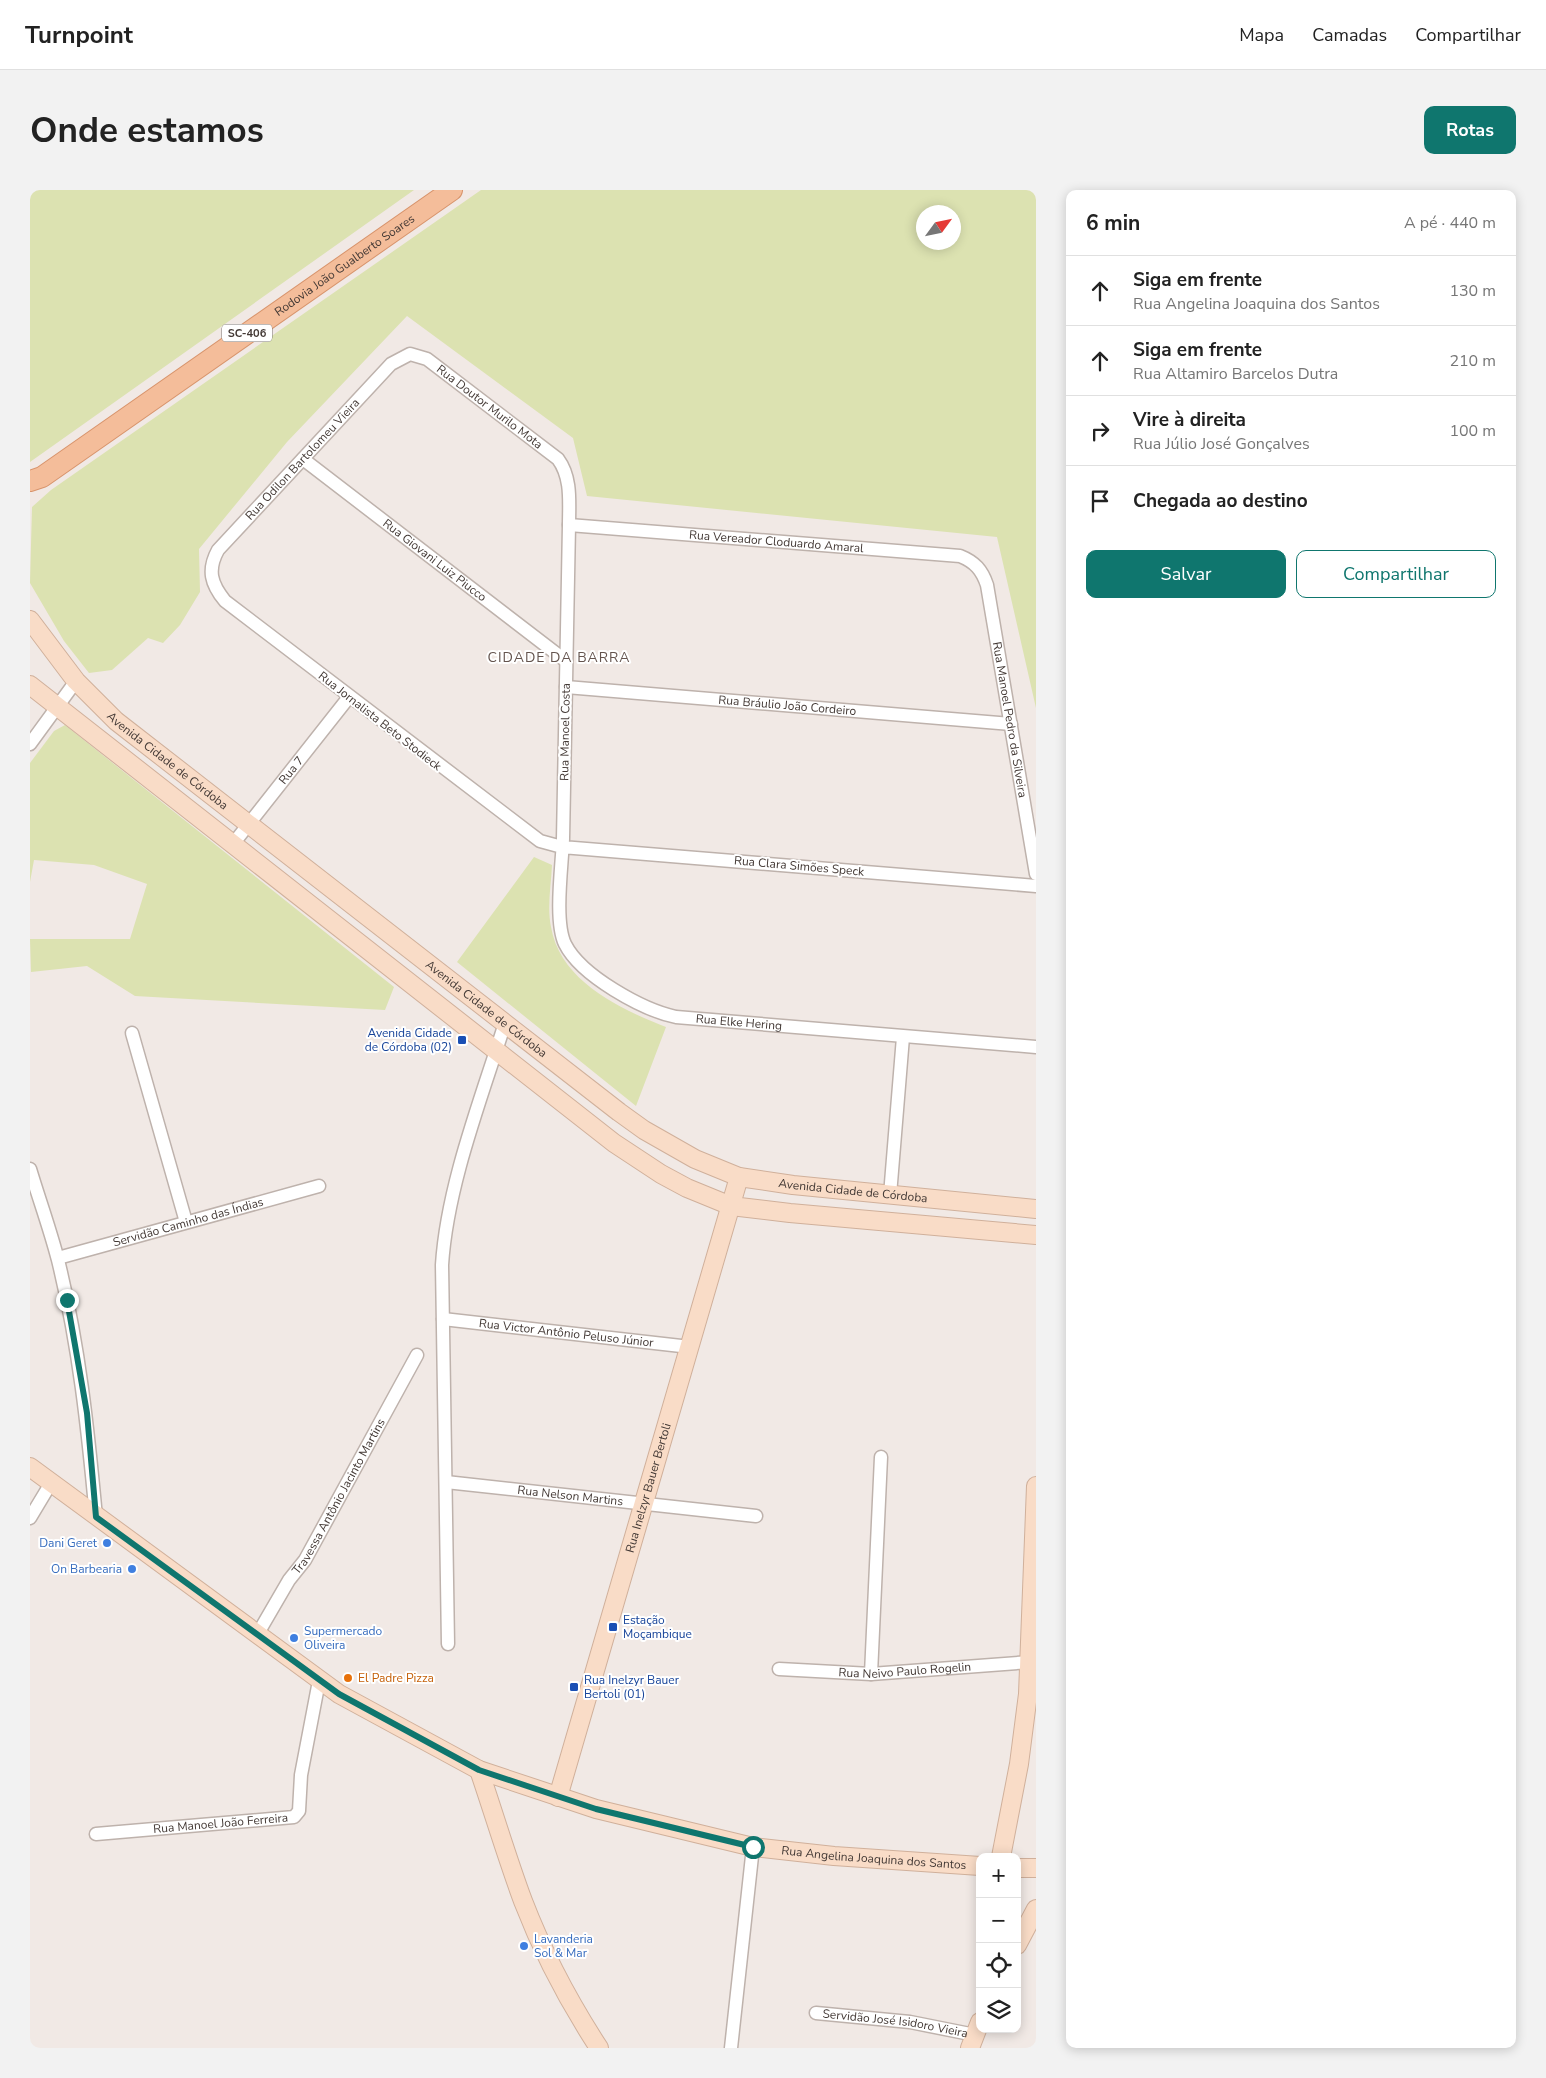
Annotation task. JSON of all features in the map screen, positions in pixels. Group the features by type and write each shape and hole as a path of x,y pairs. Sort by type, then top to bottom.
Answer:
{"main road":[{"name":"Rodovia João Gualberto Soares","path":"34,483 452,190"}],"street":[{"name":"Rua Odilon Bartolomeu Vieira","path":"211,578 211,563 218,550 391,364 410,354"},
{"name":"Rua Doutor Murilo Mota","path":"410,354 427,359 550,453 564,468"},
{"name":"Rua Giovani Luiz Piucco","path":"303,459 566,661"},
{"name":"Rua Manoel Costa","path":"562,847 569,525 569,488 564,468"},
{"name":"Rua Vereador Cloduardo Amaral","path":"569,525 960,556 970,560 979,568"},
{"name":"Rua Manoel Pedro da Silveira","path":"979,568 987,585 1036,874"},
{"name":"Rua Jornalista Beto Stodieck","path":"211,578 225,601 531,836 551,846 562,847"},
{"name":"Avenida Cidade de Córdoba","path":"30,620 76,681 116,720 644,1130 695,1159 740,1176 793,1185 1036,1209"},
{"path":"30,744 76,681"},
{"path":"30,685 642,1162 687,1188 731,1206 1036,1235"},
{"name":"Rua Bráulio João Cordeiro","path":"566,687 1011,724"},
{"name":"Rua 7","path":"232,844 349,696"},
{"name":"Rua Clara Simões Speck","path":"562,847 1036,886"},
{"name":"Rua Elke Hering","path":"562,847 560,924 566,945 590,971 637,1004 656,1013 696,1020 1036,1048"},
{"path":"448,1644 442,1265 448,1216 505,1023"},
{"path":"132,1033 186,1222"},
{"path":"890,1195 903,1037"},
{"path":"30,1168 58,1258 79,1362 87,1413 96,1517"},
{"name":"Rua Inelzyr Bauer Bertoli","path":"558,1797 740,1176"},
{"name":"Servidão Caminho das Índias","path":"58,1258 319,1186"},
{"name":"Rua Victor Antônio Peluso Júnior","path":"443,1319 690,1347"},
{"name":"Travessa Antônio Jacinto Martins","path":"257,1635 289,1580 305,1560 418,1355"},
{"path":"871,1674 881,1457"},
{"name":"Rua Angelina Joaquina dos Santos","path":"30,1467 319,1681 361,1708 479,1770 558,1797 646,1822 753,1847 834,1856 976,1866"},
{"name":"Rua Nelson Martins","path":"446,1482 756,1516"},
{"path":"30,1518 52,1484"},
{"path":"1002,1853 1025,1724 1030,1662 1036,1486"},
{"name":"Rua Neivo Paulo Rogelin","path":"779,1669 871,1674 1030,1662"},
{"name":"Rua Manoel João Ferreira","path":"96,1834 294,1817 299,1810 301,1775 319,1681"},
{"path":"479,1770 523,1902 567,1995 599,2048"},
{"path":"731,2048 753,1847"},
{"path":"1021,1868 1036,1868"},
{"path":"1018,1943 1036,1909"},
{"name":"Servidão José Isidoro Vieira","path":"816,2013 910,2022 975,2035"}],"green space":[{"path":"30,190 414,190 30,462"},
{"path":"481,190 1036,190 1036,708 997,537 587,496 573,438 407,316 287,442 199,549 200,592 180,625 163,643 148,638 112,670 89,673 64,641 30,583 32,507 51,490"},
{"path":"65,725 394,987 385,1010 135,996 87,966 31,972 30,939 130,939 147,884 94,865 34,860 30,882 30,763 54,731"},
{"path":"534,857 552,865 549,904 551,927 557,946 566,963 579,978 612,1002 666,1027 636,1106 457,962"}],"place":[{"name":"Avenida Cidade de Córdoba (02)","path":"462,1040"},
{"name":"Dani Geret","path":"107,1543"},
{"name":"On Barbearia","path":"132,1569"},
{"name":"Estação Moçambique","path":"613,1627"},
{"name":"Supermercado Oliveira","path":"294,1638"},
{"name":"El Padre Pizza","path":"348,1678"},
{"name":"Rua Inelzyr Bauer Bertoli (01)","path":"574,1687"},
{"name":"Lavanderia Sol & Mar","path":"524,1946"}],"district":[{"name":"CIDADE DA BARRA","path":"559,657"}],"route":[{"path":"67,1300 87,1413 96,1517 319,1681 361,1708 479,1770 521,1786 596,1809 696,1835 753,1847"}]}
